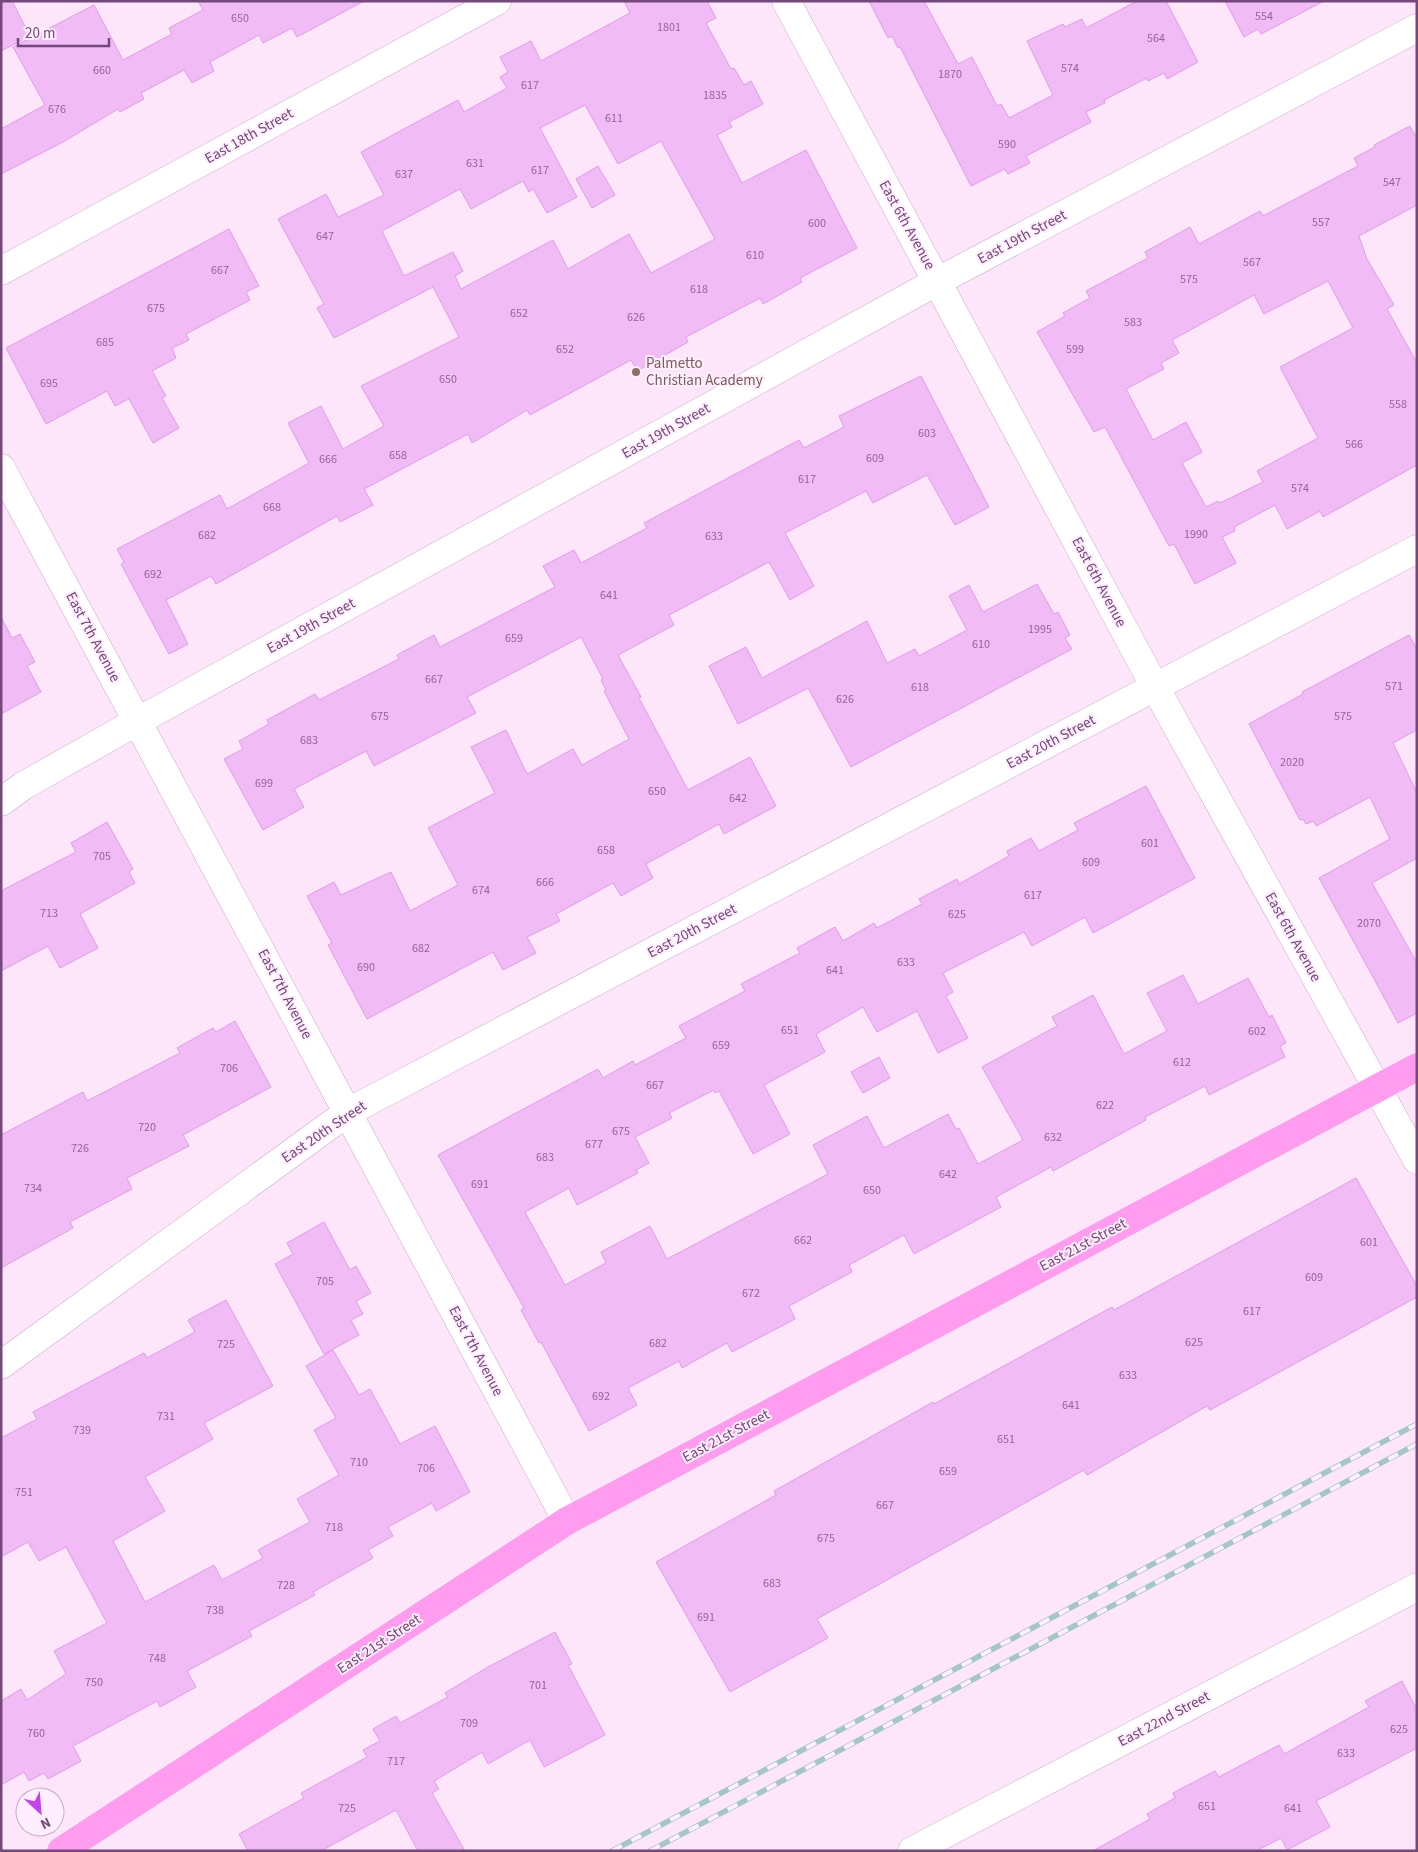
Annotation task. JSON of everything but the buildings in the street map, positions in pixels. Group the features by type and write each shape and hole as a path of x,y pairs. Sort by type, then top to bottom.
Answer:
{"main road":[{"name":"East 21st Street","path":"61,1851 567,1521 1417,1067"}],"street":[{"name":"East 18th Street","path":"1,271 497,1"},
{"name":"East 6th Avenue","path":"786,1 1156,687 1417,1160"},
{"name":"East 19th Street","path":"1,802 23,786 138,721 938,281 1417,28"},
{"name":"East 7th Avenue","path":"1,468 567,1521"},
{"name":"East 20th Street","path":"1,1365 348,1112 1417,549"},
{"name":"East 22nd Street","path":"912,1851 1417,1587"}],"railway":[{"path":"612,1851 1417,1424"},
{"path":"650,1851 1417,1444"}],"place":[{"name":"Palmetto Christian Academy","path":"636,372"}]}
